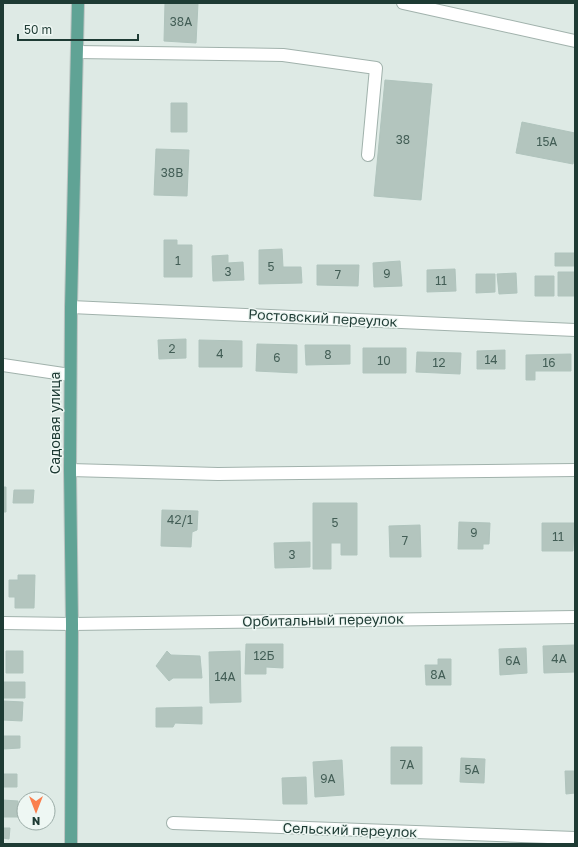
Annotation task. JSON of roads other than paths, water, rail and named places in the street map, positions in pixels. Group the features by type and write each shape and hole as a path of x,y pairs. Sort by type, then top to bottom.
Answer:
{"main road":[{"name":"Садовая улица","path":"71,844 72,624 70,307 78,3"}],"street":[{"path":"403,3 575,41"},
{"path":"77,52 283,55 376,68 368,155"},
{"name":"Ростовский переулок","path":"70,307 575,330"},
{"path":"3,365 70,375"},
{"path":"70,470 218,474 575,470"},
{"name":"Орбитальный переулок","path":"3,623 72,624 575,617"},
{"name":"Сельский переулок","path":"173,823 575,838"}]}
